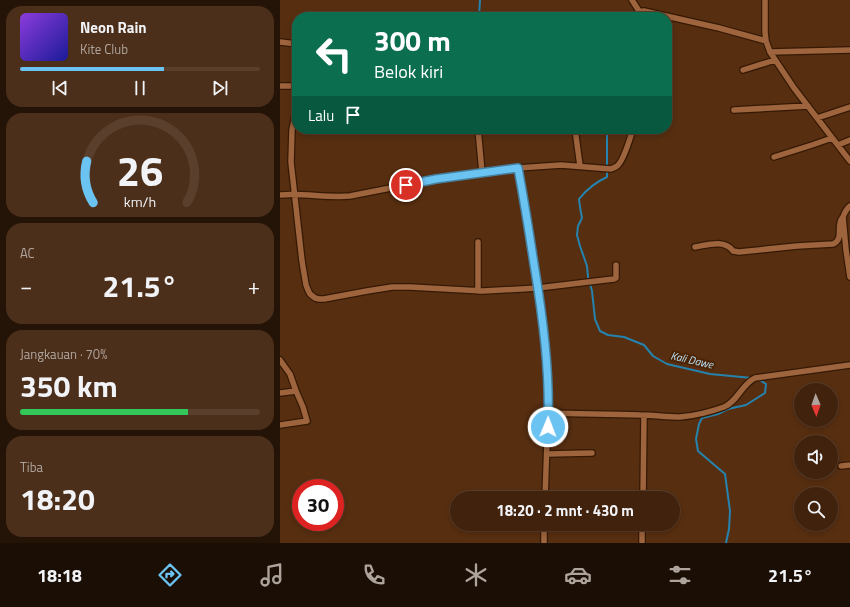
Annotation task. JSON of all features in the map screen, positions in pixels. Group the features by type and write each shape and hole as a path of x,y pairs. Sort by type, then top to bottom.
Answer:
{"street":[{"path":"632,0 640,11 649,12"},
{"path":"765,0 765,32 766,41 770,52 808,106 850,161"},
{"path":"672,17 766,41"},
{"path":"280,42 292,43"},
{"path":"770,52 850,50"},
{"path":"743,70 775,60"},
{"path":"280,86 292,86"},
{"path":"734,110 808,106"},
{"path":"817,118 850,107"},
{"path":"292,130 290,150 302,261 306,285 310,294 315,298 324,299 382,288 400,287 478,291 538,288 614,279 617,276 616,265"},
{"path":"478,134 482,172"},
{"path":"576,134 580,166"},
{"path":"280,195 350,196 436,179 518,168 561,165 611,169 616,167 621,160 626,151 631,134"},
{"path":"774,157 832,138"},
{"path":"838,145 850,140"},
{"path":"518,168 526,208 546,348 548,413 545,491"},
{"path":"695,247 721,244 729,246 733,251 739,252 837,243 841,219 847,208 850,206"},
{"path":"843,217 850,277"},
{"path":"478,242 478,291"},
{"path":"280,360 290,374 296,392 303,406 306,421 280,425"},
{"path":"548,413 681,416 701,413 729,404 746,384 751,380 760,377 850,364"},
{"path":"280,393 296,392"},
{"path":"643,491 644,415"},
{"path":"547,454 592,453"},
{"path":"841,466 850,465"},
{"path":"544,531 544,543"},
{"path":"642,531 642,543"}],"waterway":[{"name":"Kali Dawe","path":"479,12 480,0"},
{"name":"Kali Dawe","path":"607,134 607,177 592,186 579,199 582,218 578,226 577,235 587,266 592,291 595,319 600,331 608,335 624,337 644,345 653,356 667,364 710,374 752,378"},
{"name":"Kali Dawe","path":"726,543 729,529 730,511 725,474 698,451 696,439 699,424 702,418 718,414 728,409 746,405 765,393 766,384 758,379"}],"route":[{"path":"406,185 482,172 518,168 526,208 543,319 547,367 548,427"}]}
